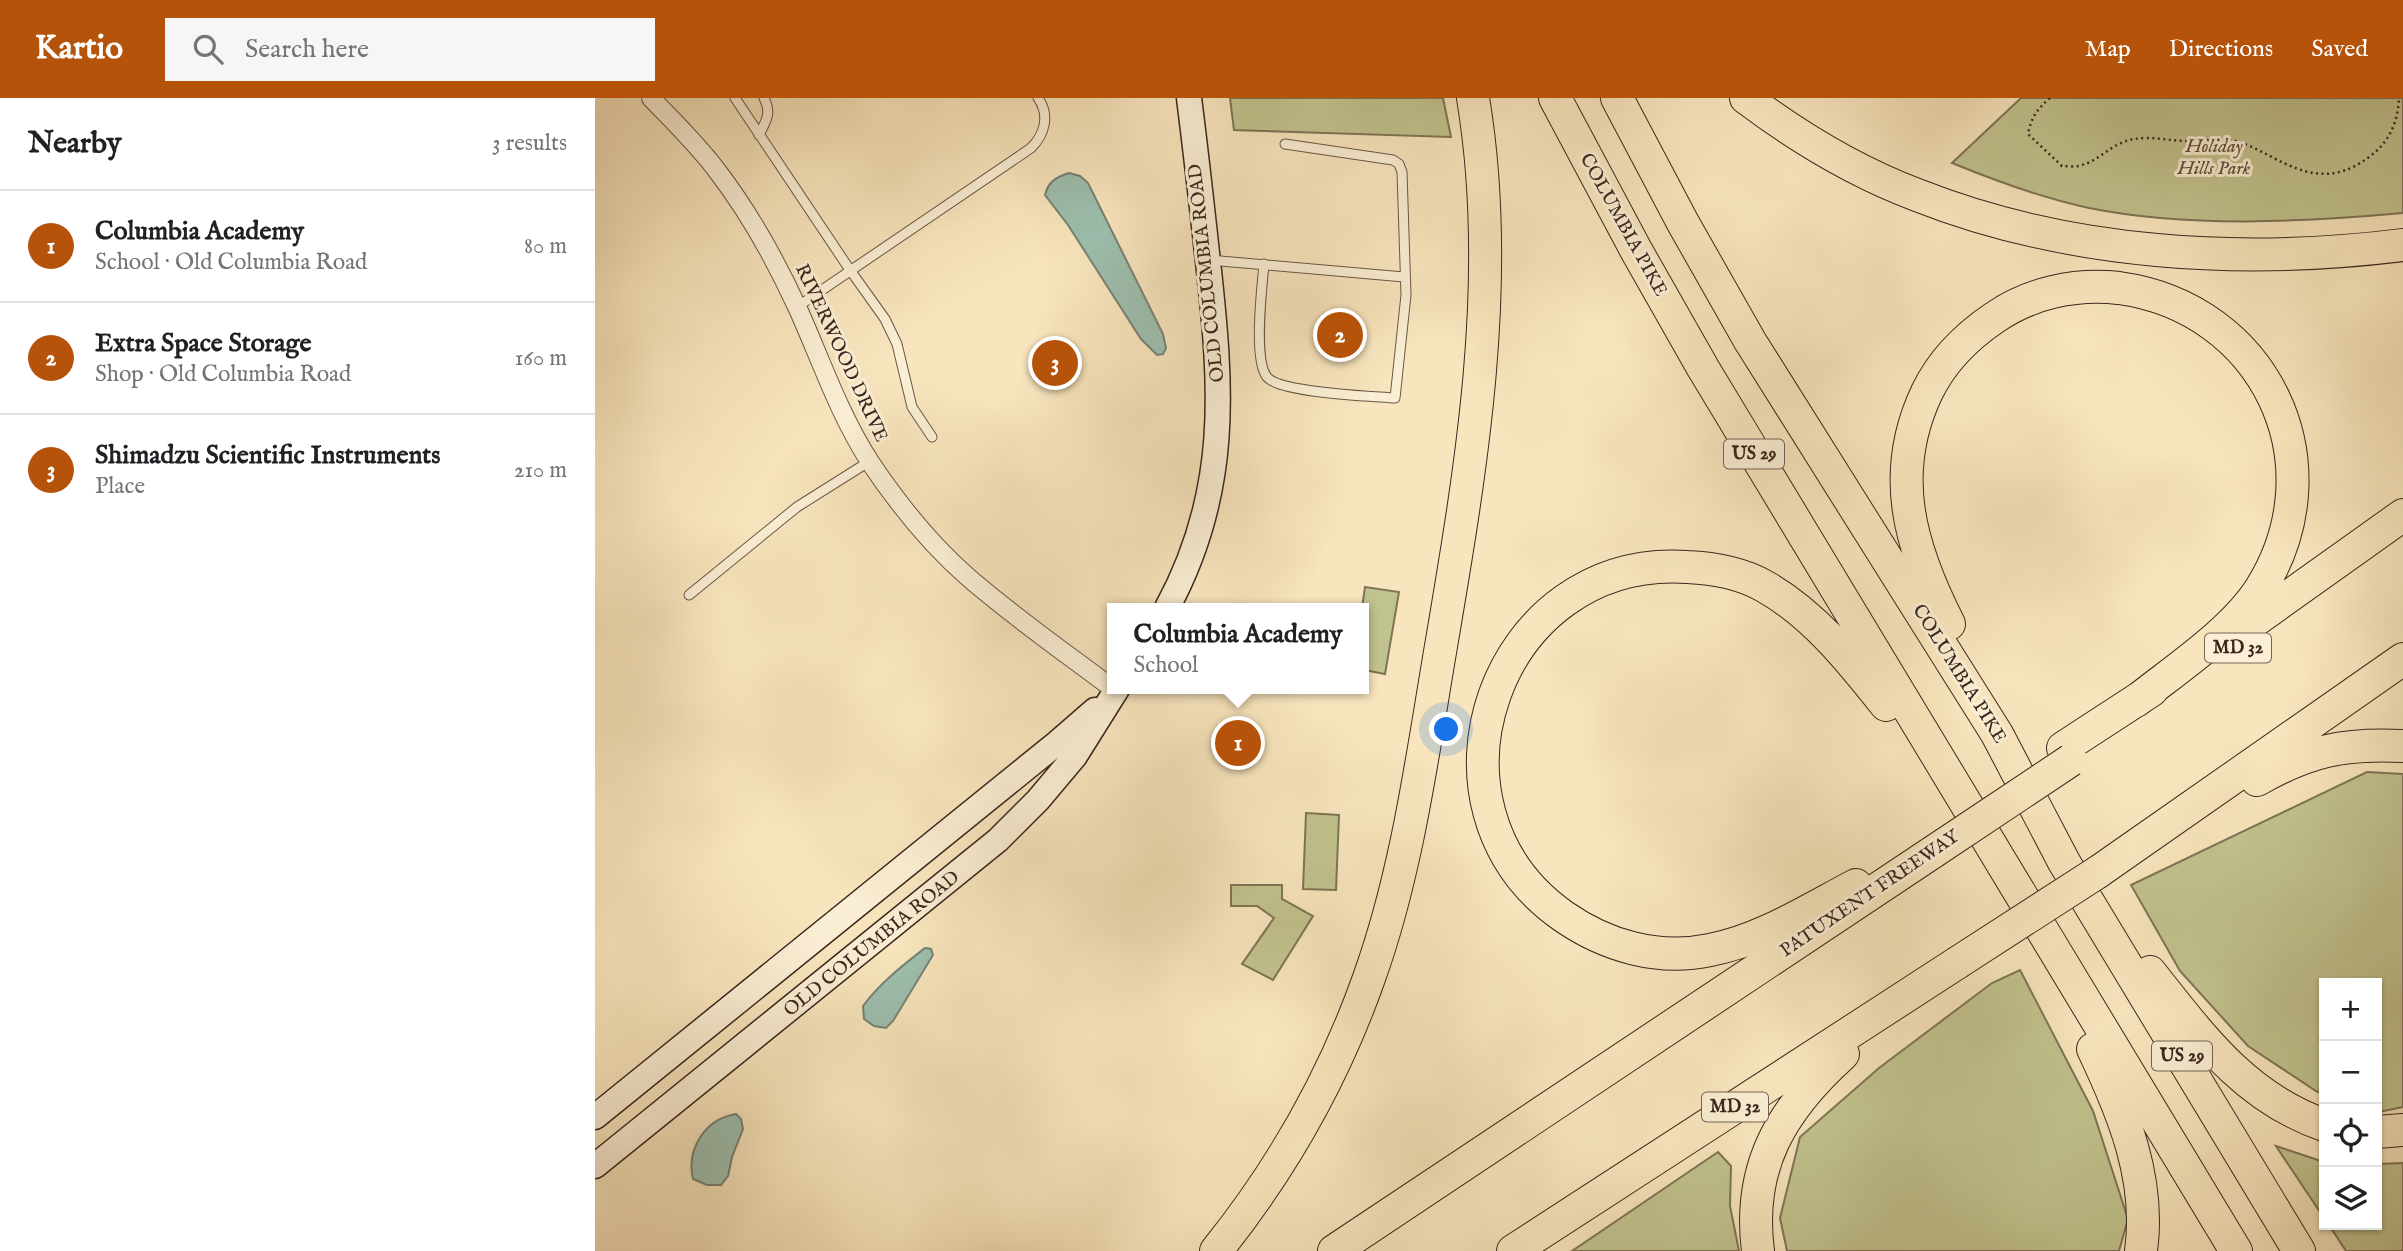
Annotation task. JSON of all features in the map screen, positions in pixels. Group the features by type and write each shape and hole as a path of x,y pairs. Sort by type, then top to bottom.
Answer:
{"highway":[{"path":"1216,1251 1281,1162 1334,1063 1370,977 1390,910 1407,837 1451,584 1480,367 1485,277 1484,199 1473,98"},
{"name":"COLUMBIA PIKE","path":"1555,98 1703,368 2236,1251"},
{"name":"COLUMBIA PIKE","path":"1617,98 1683,223 1750,341 1997,734 2064,862 2299,1251"},
{"path":"1747,98 1811,142 1872,174 1926,199 2025,228 2112,244 2214,254 2322,253 2403,245"},
{"path":"1997,734 1959,644 1923,571 1906,505 1909,446 1919,409 1933,379 1952,353 1979,328 2007,309 2044,293 2075,287 2142,291 2172,301 2202,316 2249,356 2278,406 2290,446 2293,478 2291,506 2285,536 2275,564 2245,610 2136,701 2067,754"},
{"path":"2136,701 2302,588 2403,515"},
{"name":"PATUXENT FREEWAY","path":"1334,1251 1929,846 2067,754 2310,600 2403,532"},
{"path":"1929,846 1740,942 1709,950 1674,954 1640,951 1611,942 1580,928 1553,909 1530,886 1510,859 1494,827 1486,797 1482,765 1492,698 1506,666 1522,641 1563,601 1620,574 1646,567 1707,568 1762,585 1815,624 1849,658 1964,803"},
{"name":"MD 32","path":"1513,1251 2098,872 2403,659"},
{"path":"2098,872 2274,771 2305,757 2338,747 2403,746"},
{"path":"2064,862 2205,1041 2236,1073 2267,1099 2319,1123"},
{"path":"1513,1130 1685,1000 1856,885"},
{"path":"2019,892 2120,1107 2134,1149 2142,1191 2144,1230 2141,1251"},
{"path":"1758,1251 1755,1223 1763,1163 1776,1133 1793,1107 1813,1082 1843,1054 1957,963"},
{"path":"2382,1132 2403,1130"}],"street":[{"name":"RIVERWOOD DRIVE","path":"650,98 690,138 719,173 761,239 797,307 837,400 870,461 899,505 969,578 1107,684"},
{"name":"OLD COLUMBIA ROAD","path":"1169,603 1190,561 1208,499 1217,448 1218,354 1189,98"},
{"name":"OLD COLUMBIA ROAD","path":"595,1116 1057,743 1109,694"},
{"name":"OLD COLUMBIA ROAD","path":"595,1166 998,840 1038,800 1075,755 1111,694"},
{"path":"595,1116 618,1149"}],"lane":[{"path":"735,98 892,331 912,407 932,437"},
{"path":"759,135 769,117 769,108 764,98"},
{"path":"797,307 1031,148 1039,140 1046,117 1038,98"},
{"path":"1264,264 1259,319 1263,369 1267,377 1284,387 1395,398 1406,295 1402,172 1399,164 1393,160 1286,144"},
{"path":"1208,259 1404,277"},
{"path":"688,595 797,507 870,461"}],"path":[{"path":"2050,98 2038,108 2031,119 2028,134 2062,166 2079,166 2121,142 2143,138 2231,140 2253,146 2293,167 2325,175 2346,172 2378,151 2390,135 2398,115 2399,98"}],"green space":[{"path":"1230,98 1443,98 1451,137 1234,130"},
{"name":"Holiday Hills Park","path":"2021,98 2403,98 2403,213 2286,221 2205,221 2127,214 2054,199 2002,183 1952,163"},
{"path":"1365,587 1399,592 1385,674 1369,671 1369,603 1363,603"},
{"path":"2367,772 2403,774 2403,1107 2382,1111 2382,978 2319,978 2319,1092 2248,1046 2180,971 2131,885"},
{"path":"1306,813 1339,815 1336,890 1303,889"},
{"path":"1231,885 1282,885 1282,899 1313,916 1273,980 1242,964 1274,918 1257,906 1231,906"},
{"path":"2020,970 2093,1111 2128,1219 2119,1251 1787,1251 1780,1218 1800,1137 1879,1068 1992,983"},
{"path":"2276,1146 2319,1160 2319,1210"},
{"path":"1718,1152 1731,1166 1730,1206 1739,1251 1572,1251"},
{"path":"2403,1163 2403,1251 2346,1251 2332,1230 2382,1230 2382,1164"}],"shaded area":[{"path":"1069,173 1080,176 1088,183 1163,334 1166,348 1163,354 1157,355 1141,339 1068,225 1045,195 1053,181"},
{"path":"925,948 931,949 933,955 893,1021 886,1028 874,1026 864,1019 863,1006 892,975"},
{"path":"736,1114 741,1119 743,1129 728,1176 721,1185 707,1185 693,1179 692,1157 700,1137 715,1122"}],"place":[{"name":"Extra Space Storage","path":"1340,335"},
{"name":"Shimadzu Scientific Instruments","path":"1055,363"},
{"name":"Columbia Academy","path":"1238,743"}]}
